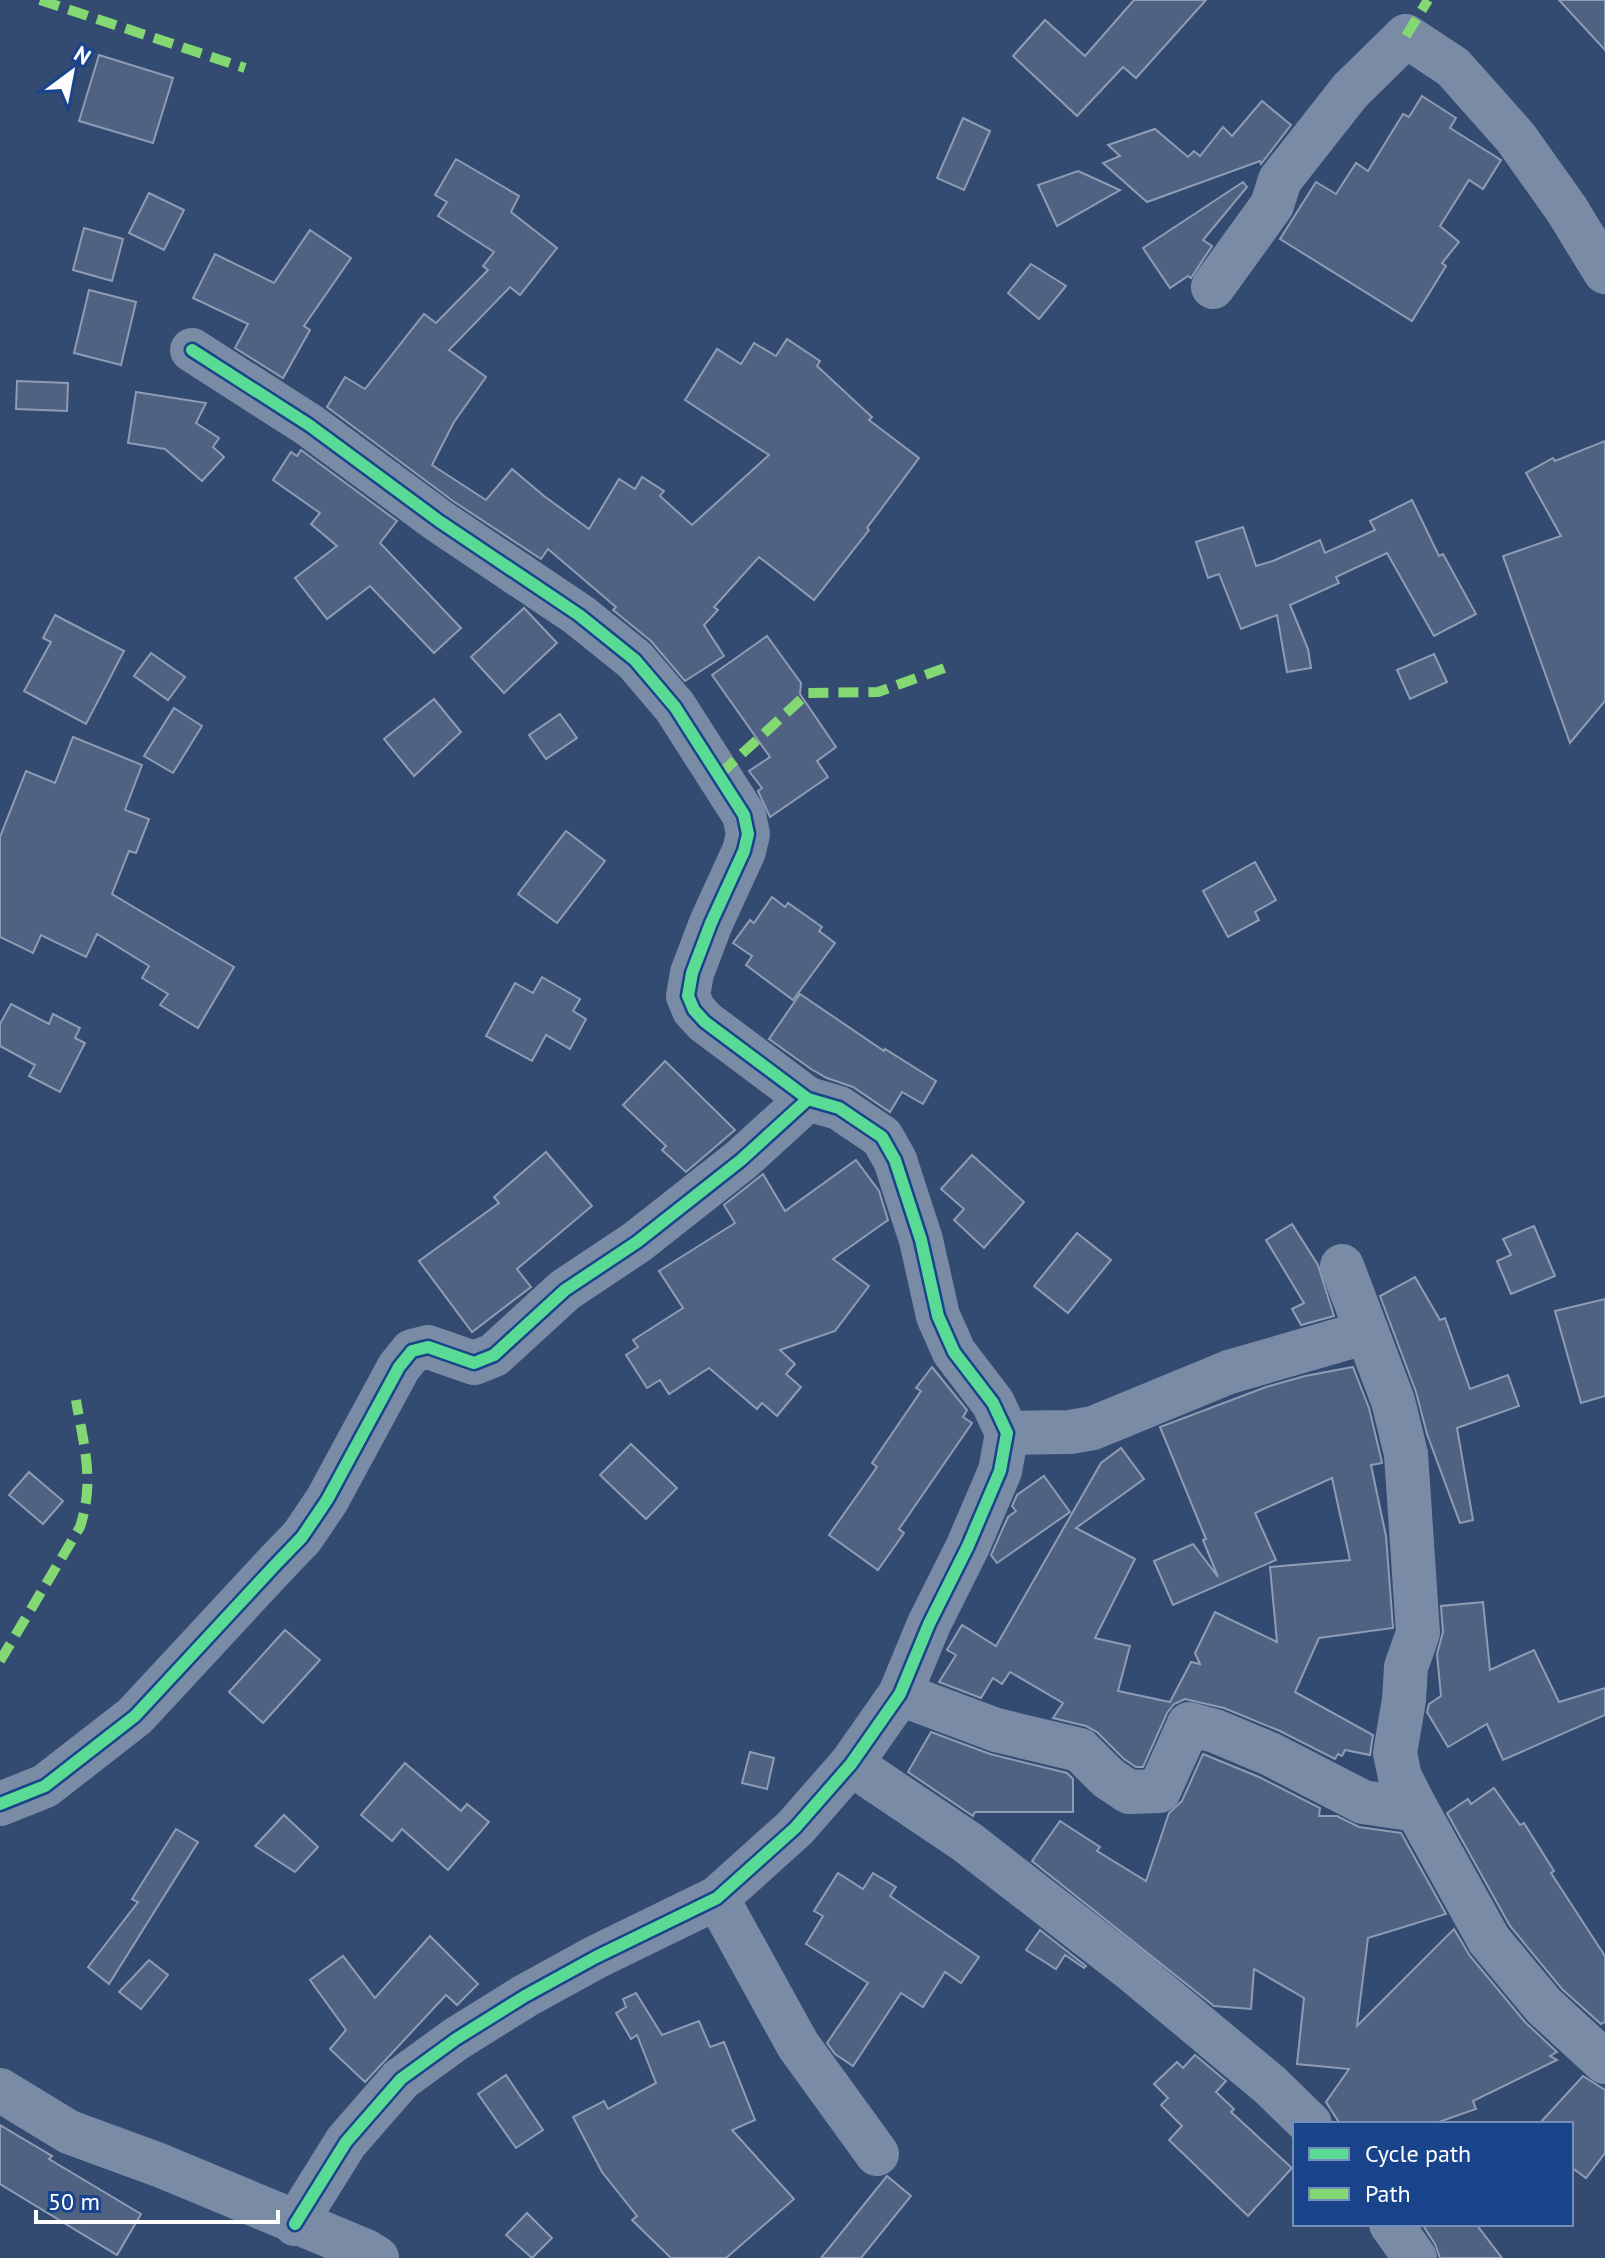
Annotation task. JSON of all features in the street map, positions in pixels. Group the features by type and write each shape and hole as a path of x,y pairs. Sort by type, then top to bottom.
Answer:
{"street":[{"path":"1213,287 1272,205 1280,180 1350,91 1406,36 1453,67 1516,138 1567,210 1605,272"},
{"path":"192,350 309,425 439,521 579,615 635,660 675,707 744,815 748,834 744,851 692,973 688,996 694,1010 705,1022 808,1099 839,1108 882,1137 895,1160 921,1240 938,1316 954,1352 993,1403 1007,1433 1000,1471 900,1694 851,1764 795,1828 717,1898 596,1957 525,1996 456,2039 401,2079 346,2142 295,2224"},
{"path":"0,1804 45,1786 135,1716 294,1546 327,1500 399,1367 412,1351 428,1347 474,1363 494,1355 565,1290 637,1242 741,1160 808,1099"},
{"path":"1342,1266 1393,1401 1406,1454 1418,1633 1406,1667 1395,1753 1400,1777 1489,1940 1544,2006 1605,2062"},
{"path":"1007,1433 1070,1432 1093,1428 1229,1372 1367,1332"},
{"path":"900,1694 996,1730 1080,1750 1108,1778 1129,1792 1159,1791 1189,1724 1215,1731 1270,1754 1363,1802 1417,1810"},
{"path":"851,1764 967,1842 1132,1970 1270,2085 1308,2122"},
{"path":"717,1898 798,2045 877,2154"},
{"path":"0,2090 69,2132 159,2165 377,2258"},
{"path":"1392,2226 1415,2258"}],"building":[{"path":"1134,0 1206,0 1136,78 1123,67 1077,116 1013,56 1045,20 1085,56"},
{"path":"1559,0 1605,0 1605,50"},
{"path":"99,55 173,78 153,143 79,121"},
{"path":"1422,96 1456,118 1450,128 1501,160 1483,189 1469,180 1440,226 1459,242 1442,263 1446,266 1412,321 1280,239 1316,182 1336,194 1356,163 1368,171 1403,114 1409,117"},
{"path":"1262,101 1291,125 1261,164 1260,161 1147,202 1103,163 1120,156 1108,145 1155,129 1188,157 1194,151 1200,156 1223,127 1232,136"},
{"path":"963,118 990,131 964,190 937,178"},
{"path":"456,159 519,196 511,212 557,248 520,295 510,287 449,350 486,377 454,422 432,465 486,500 512,469 589,529 619,479 635,489 642,477 664,491 660,496 692,525 769,455 685,400 717,349 741,364 754,343 776,356 787,339 820,361 817,366 872,417 869,420 919,458 867,528 869,530 814,600 759,557 714,607 718,610 704,625 724,656 685,681 651,641 613,610 616,607 548,549 541,559 453,501 327,407 345,377 365,389 424,314 436,323 488,270 483,266 494,252 438,216 447,202 435,195"},
{"path":"1078,171 1120,190 1057,226 1038,185"},
{"path":"1243,182 1247,187 1203,240 1212,246 1191,278 1188,276 1170,288 1143,248"},
{"path":"149,193 184,210 164,250 129,233"},
{"path":"84,228 123,239 112,281 73,270"},
{"path":"310,230 351,258 304,326 310,330 283,378 235,348 248,324 193,298 215,254 274,283"},
{"path":"1031,264 1066,286 1039,319 1008,293"},
{"path":"89,290 136,302 121,365 74,353"},
{"path":"17,381 68,383 67,411 16,409"},
{"path":"136,392 206,403 196,423 219,438 213,447 224,457 202,481 165,449 128,443"},
{"path":"1605,441 1605,701 1570,743 1503,556 1561,536 1526,473 1553,458 1555,461"},
{"path":"301,450 397,521 380,543 461,628 434,653 370,586 327,619 295,578 337,546 311,524 320,513 273,480 291,452 297,456"},
{"path":"1412,500 1439,556 1443,554 1476,614 1434,636 1387,553 1336,577 1339,583 1290,605 1308,649 1311,668 1287,672 1277,615 1241,629 1219,574 1208,578 1196,542 1243,527 1256,566 1320,540 1325,553 1375,530 1370,521"},
{"path":"524,608 557,643 504,693 471,657"},
{"path":"55,615 124,651 86,724 24,691 51,642 43,638"},
{"path":"767,636 801,683 800,694 836,747 817,761 828,777 770,817 758,791 762,788 749,771 770,757 712,675"},
{"path":"151,653 185,677 168,700 134,676"},
{"path":"1434,654 1447,682 1410,699 1397,670"},
{"path":"434,699 461,732 414,776 384,739"},
{"path":"174,708 202,726 173,773 144,756"},
{"path":"560,714 577,738 546,759 529,735"},
{"path":"73,737 142,765 125,810 149,819 136,853 129,851 112,894 234,967 198,1028 160,1005 168,994 142,978 149,966 97,934 86,957 41,935 33,953 0,937 0,837 26,771 55,783"},
{"path":"566,831 605,861 557,923 518,894"},
{"path":"1255,862 1276,900 1255,912 1259,920 1228,937 1203,891"},
{"path":"772,897 785,907 788,903 822,927 819,931 835,943 793,1000 746,965 752,956 733,943 750,920 754,923"},
{"path":"542,977 580,999 573,1011 586,1019 570,1049 546,1035 532,1061 486,1036 515,983 533,993"},
{"path":"800,994 884,1051 936,1081 923,1104 902,1092 890,1112 853,1087 811,1069 769,1039"},
{"path":"11,1004 49,1024 53,1014 80,1028 75,1038 85,1043 60,1092 29,1076 35,1065 0,1046 0,1024"},
{"path":"665,1061 735,1130 686,1172 662,1150 666,1146 623,1105"},
{"path":"546,1152 592,1206 517,1269 531,1287 472,1332 419,1261 499,1203 494,1197"},
{"path":"972,1155 1024,1202 984,1248 954,1220 964,1209 941,1189"},
{"path":"856,1160 879,1191 888,1220 833,1259 869,1286 835,1331 780,1350 795,1364 786,1374 801,1387 777,1416 762,1403 757,1409 709,1368 669,1394 660,1380 647,1388 626,1355 638,1347 633,1340 683,1308 659,1271 735,1223 724,1205 763,1174 785,1211"},
{"path":"1292,1224 1318,1265 1334,1316 1301,1325 1292,1309 1304,1303 1266,1240"},
{"path":"1534,1226 1555,1276 1511,1294 1497,1261 1511,1255 1503,1239"},
{"path":"1077,1233 1111,1260 1068,1313 1034,1286"},
{"path":"1415,1277 1440,1320 1445,1318 1470,1389 1508,1375 1519,1406 1457,1428 1473,1520 1460,1523 1380,1296"},
{"path":"1605,1299 1605,1396 1581,1403 1555,1311"},
{"path":"932,1367 967,1410 963,1417 972,1423 899,1529 904,1533 878,1570 829,1535 877,1467 872,1463 921,1391 916,1388"},
{"path":"1353,1367 1369,1408 1382,1463 1371,1465 1386,1536 1393,1628 1319,1638 1295,1692 1373,1735 1370,1755 1345,1750 1342,1756 1338,1754 1335,1759 1280,1731 1224,1708 1185,1699 1174,1704 1167,1713 1143,1767 1136,1767 1097,1732 1053,1718 1063,1703 1010,1672 1002,1684 993,1678 981,1698 939,1682 956,1655 947,1650 962,1625 996,1646 1101,1463 1121,1448 1144,1479 1076,1528 1135,1559 1095,1638 1130,1646 1118,1691 1170,1702 1191,1662 1200,1664 1195,1653 1215,1612 1277,1642 1270,1567 1350,1560 1332,1478 1255,1513 1276,1560 1173,1605 1154,1561 1193,1544 1218,1577 1203,1540 1206,1539 1160,1427 1266,1387"},
{"path":"631,1444 677,1488 646,1519 600,1475"},
{"path":"29,1472 63,1501 43,1524 9,1495"},
{"path":"1044,1476 1070,1512 997,1563 991,1555 1008,1517 1016,1511 1012,1506 1017,1495"},
{"path":"1483,1602 1490,1670 1534,1650 1559,1702 1605,1688 1605,1715 1503,1760 1487,1724 1448,1747 1427,1712 1429,1704 1441,1696 1437,1654 1443,1632 1441,1606"},
{"path":"285,1630 320,1660 263,1723 229,1692"},
{"path":"931,1732 990,1754 1067,1773 1073,1779 1073,1812 975,1812 973,1816 908,1772"},
{"path":"750,1752 774,1758 767,1789 742,1783"},
{"path":"1203,1754 1259,1777 1320,1808 1319,1816 1337,1816 1359,1827 1401,1833 1446,1914 1368,1938 1357,2026 1454,1929 1470,1956 1525,2022 1557,2052 1550,2056 1557,2060 1473,2101 1476,2109 1439,2122 1339,2122 1326,2102 1349,2069 1297,2064 1304,1998 1254,1969 1251,2009 1214,2006 1032,1861 1060,1821 1100,1847 1097,1851 1146,1881 1169,1813 1182,1801"},
{"path":"405,1763 461,1811 467,1804 489,1822 448,1870 402,1829 392,1841 361,1815"},
{"path":"1494,1788 1520,1825 1524,1823 1554,1871 1551,1873 1605,1956 1605,2022 1601,2024 1562,1989 1510,1926 1447,1813 1468,1799 1471,1804"},
{"path":"284,1815 318,1847 295,1872 255,1846"},
{"path":"176,1829 198,1842 109,1984 88,1967 138,1902 132,1899"},
{"path":"838,1873 863,1889 873,1873 896,1887 890,1896 979,1957 961,1983 945,1972 923,2007 901,1993 853,2066 835,2054 827,2043 868,1983 806,1944 823,1916 814,1911"},
{"path":"1040,1930 1086,1966 1084,1968 1065,1955 1056,1969 1026,1950"},
{"path":"430,1936 478,1984 457,2005 446,1995 365,2082 330,2049 346,2030 310,1980 343,1956 375,1998"},
{"path":"149,1960 168,1975 141,2009 119,1992"},
{"path":"636,1993 662,2035 699,2021 710,2047 724,2042 755,2120 732,2130 794,2199 726,2258 671,2258 632,2220 637,2216 602,2172 573,2117 604,2101 608,2109 656,2083 637,2035 631,2039 616,2013 626,2007 623,1999"},
{"path":"1195,2055 1226,2081 1216,2092 1234,2109 1231,2112 1292,2168 1248,2216 1169,2140 1182,2126 1161,2105 1168,2098 1154,2084 1177,2062 1183,2068"},
{"path":"506,2075 543,2130 516,2148 478,2094"},
{"path":"1583,2076 1605,2090 1605,2153 1586,2178 1573,2168 1573,2122 1541,2122"},
{"path":"0,2125 52,2156 49,2159 141,2214 117,2255 0,2184"},
{"path":"887,2176 911,2196 861,2258 821,2258"},
{"path":"527,2213 552,2238 532,2258 506,2235"},
{"path":"1423,2226 1478,2226 1502,2258 1440,2258"}],"marked path":[{"path":"40,0 245,68"},
{"path":"1406,36 1428,0"},
{"path":"720,774 808,693 878,692 950,666"},
{"path":"0,1661 80,1527 87,1479 76,1400"}],"cycle path":[{"path":"192,350 309,425 439,521 579,615 635,660 675,707 744,815 748,834 744,851 692,973 688,996 694,1010 705,1022 808,1099 839,1108 882,1137 895,1160 921,1240 938,1316 954,1352 993,1403 1007,1433 1000,1471 900,1694 851,1764 795,1828 717,1898 596,1957 525,1996 456,2039 401,2079 346,2142 295,2224"},
{"path":"0,1804 45,1786 135,1716 302,1537 327,1500 399,1367 412,1351 428,1347 474,1363 494,1355 565,1290 637,1242 741,1160 808,1099"}]}
